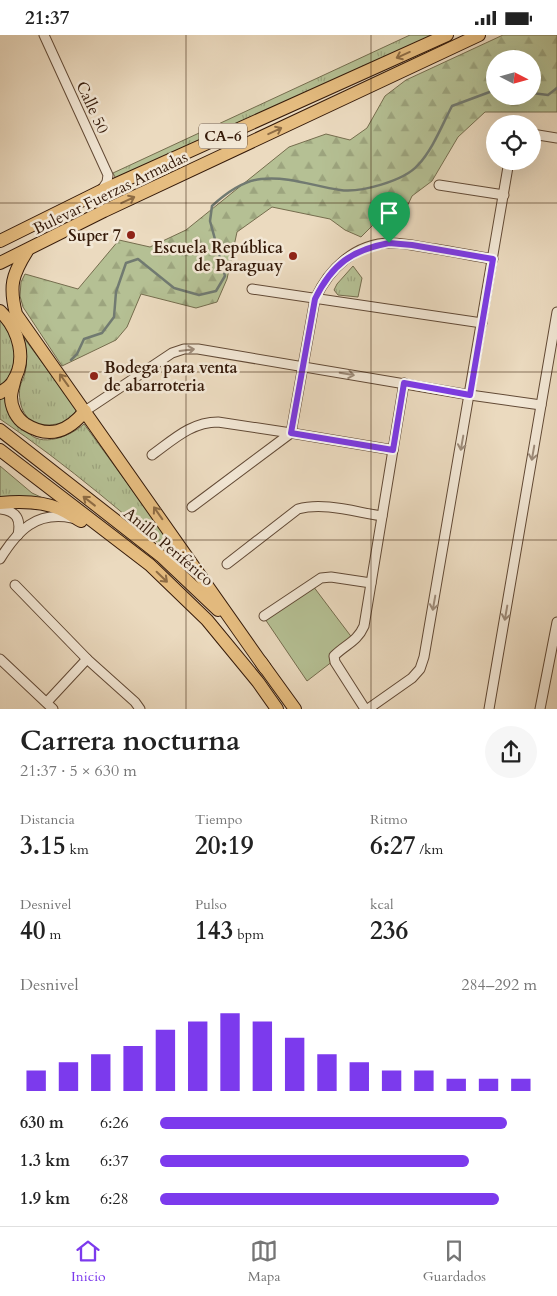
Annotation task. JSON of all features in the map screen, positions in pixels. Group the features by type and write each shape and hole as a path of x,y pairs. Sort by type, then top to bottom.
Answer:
{"highway":[{"name":"Bulevar Fuerzas Armadas","path":"0,241 101,191 447,35"},
{"name":"Bulevar Fuerzas Armadas","path":"0,263 104,211 479,35"},
{"path":"27,250 13,275 11,287 16,314 266,668"},
{"path":"0,311 6,317 20,345 21,358 11,397 14,410 21,421 36,431 47,433 67,427 77,421 85,411"},
{"path":"0,393 11,385 15,378"},
{"name":"Anillo Periférico","path":"0,430 161,556 214,605 266,668 295,709"},
{"name":"Anillo Periférico","path":"0,449 150,565 207,620 258,681 277,709"},
{"path":"0,503 25,502 58,508 112,537"}],"street":[{"name":"Calle 50","path":"44,35 108,175 107,182 101,191"},
{"path":"541,135 557,138"},
{"path":"404,383 364,626 353,643 334,656 335,662 367,709 412,679 420,669 424,657 508,170"},
{"path":"439,185 504,195"},
{"path":"192,507 291,433 315,299 322,283 336,266 352,254 369,247 389,243 412,245 493,259"},
{"path":"252,289 482,323"},
{"path":"489,709 557,312"},
{"path":"85,411 172,353 184,349 198,349 470,395 541,405"},
{"path":"152,455 194,426 218,421 393,450"},
{"path":"227,564 298,509 310,506 324,507 382,516"},
{"path":"0,509 14,513 18,519 18,535"},
{"path":"0,559 18,535 33,521 51,516 78,519"},
{"path":"264,616 321,578 331,577 371,583"},
{"path":"15,585 87,659 135,702 140,709"},
{"path":"540,709 557,623"},
{"path":"0,659 50,705 87,659"}],"green space":[{"path":"410,35 438,35 117,181 113,173"},
{"path":"503,35 557,35 557,112 485,112 458,137 432,181 412,196 405,211 381,217 361,237 345,230 330,219 272,207 237,232 227,279 217,302 196,308 141,294 127,327 116,340 62,366 23,307 20,296 21,282 25,274 78,289 119,240 150,247 186,230 289,147 326,134 350,140 367,128 385,96 406,80"},
{"path":"353,266 362,278 358,297 338,295 334,290 337,284"},
{"path":"0,319 14,345 15,362 13,371 0,388"},
{"path":"24,338 77,410 64,422 53,425 40,425 29,419 22,407 19,394 25,375 26,364"},
{"path":"9,392 27,431 40,439 56,439 71,433 84,424 192,572 122,512 0,419 0,399"},
{"path":"0,466 32,493 45,499 0,498"},
{"path":"313,586 353,639 330,655 333,661 307,681 265,619"}],"waterway":[{"path":"541,94 548,95 557,88"},
{"path":"71,360 77,354 84,339 102,333 114,317 116,292 126,263 138,259 174,288 199,295 216,291 225,276 210,221 212,206 235,188 254,180 271,178 340,190 359,190 392,181 411,171 423,159 433,144 452,106 486,93"}],"place":[{"name":"Super 7","path":"131,235"},
{"name":"Escuela República de Paraguay","path":"293,256"},
{"name":"Bodega para venta de abarroteria","path":"94,376"}],"route":[{"path":"389,243 412,245 493,259 470,395 404,383 393,450 291,433 315,299 322,283 336,266 352,254 369,247 389,243"}]}
